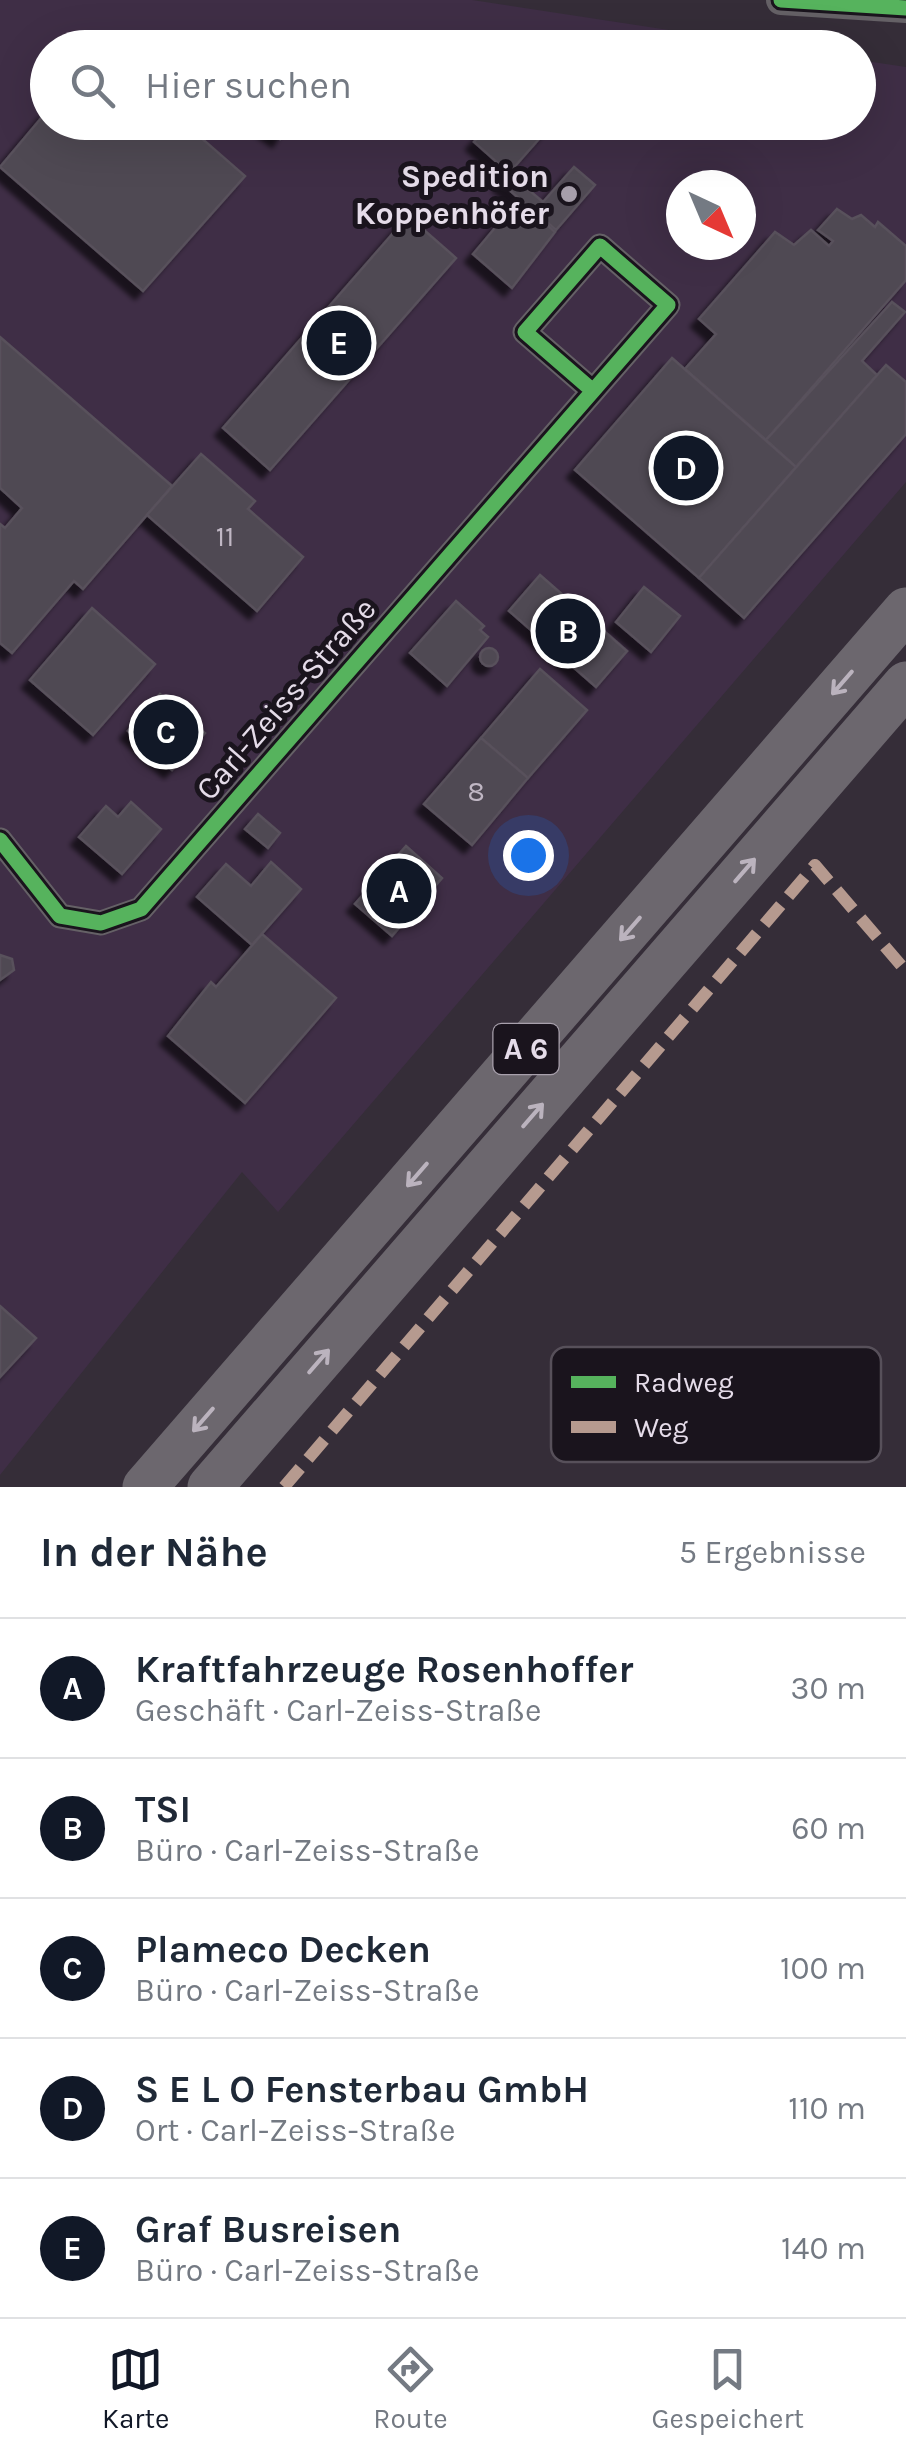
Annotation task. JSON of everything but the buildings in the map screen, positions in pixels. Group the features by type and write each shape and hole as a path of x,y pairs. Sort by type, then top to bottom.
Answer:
{"highway":[{"name":"A 6","path":"145,1487 906,610"},
{"name":"A 6","path":"210,1487 906,684"}],"street":[{"path":"781,0 906,8"},
{"name":"Carl-Zeiss-Straße","path":"0,840 60,916 101,923 141,908 593,391 668,304 600,246 525,332 593,391"}],"shaded area":[{"path":"0,0 472,0 669,30 30,30 30,140 876,140 876,63 906,67 906,482 278,1212 242,1172 0,1475"}],"marked path":[{"path":"284,1487 815,865 906,971"}],"cycle path":[{"path":"781,0 906,8"},
{"path":"0,840 60,916 101,923 141,909 536,456 668,305 600,246 525,332 593,391"}],"place":[{"name":"Spedition Koppenhöfer","path":"569,194"},
{"name":"Graf Busreisen","path":"339,343"},
{"name":"S E L O Fensterbau GmbH","path":"686,468"},
{"name":"TSI","path":"568,631"},
{"name":"Plameco Decken","path":"166,732"},
{"name":"Kraftfahrzeuge Rosenhoffer","path":"399,891"}]}
